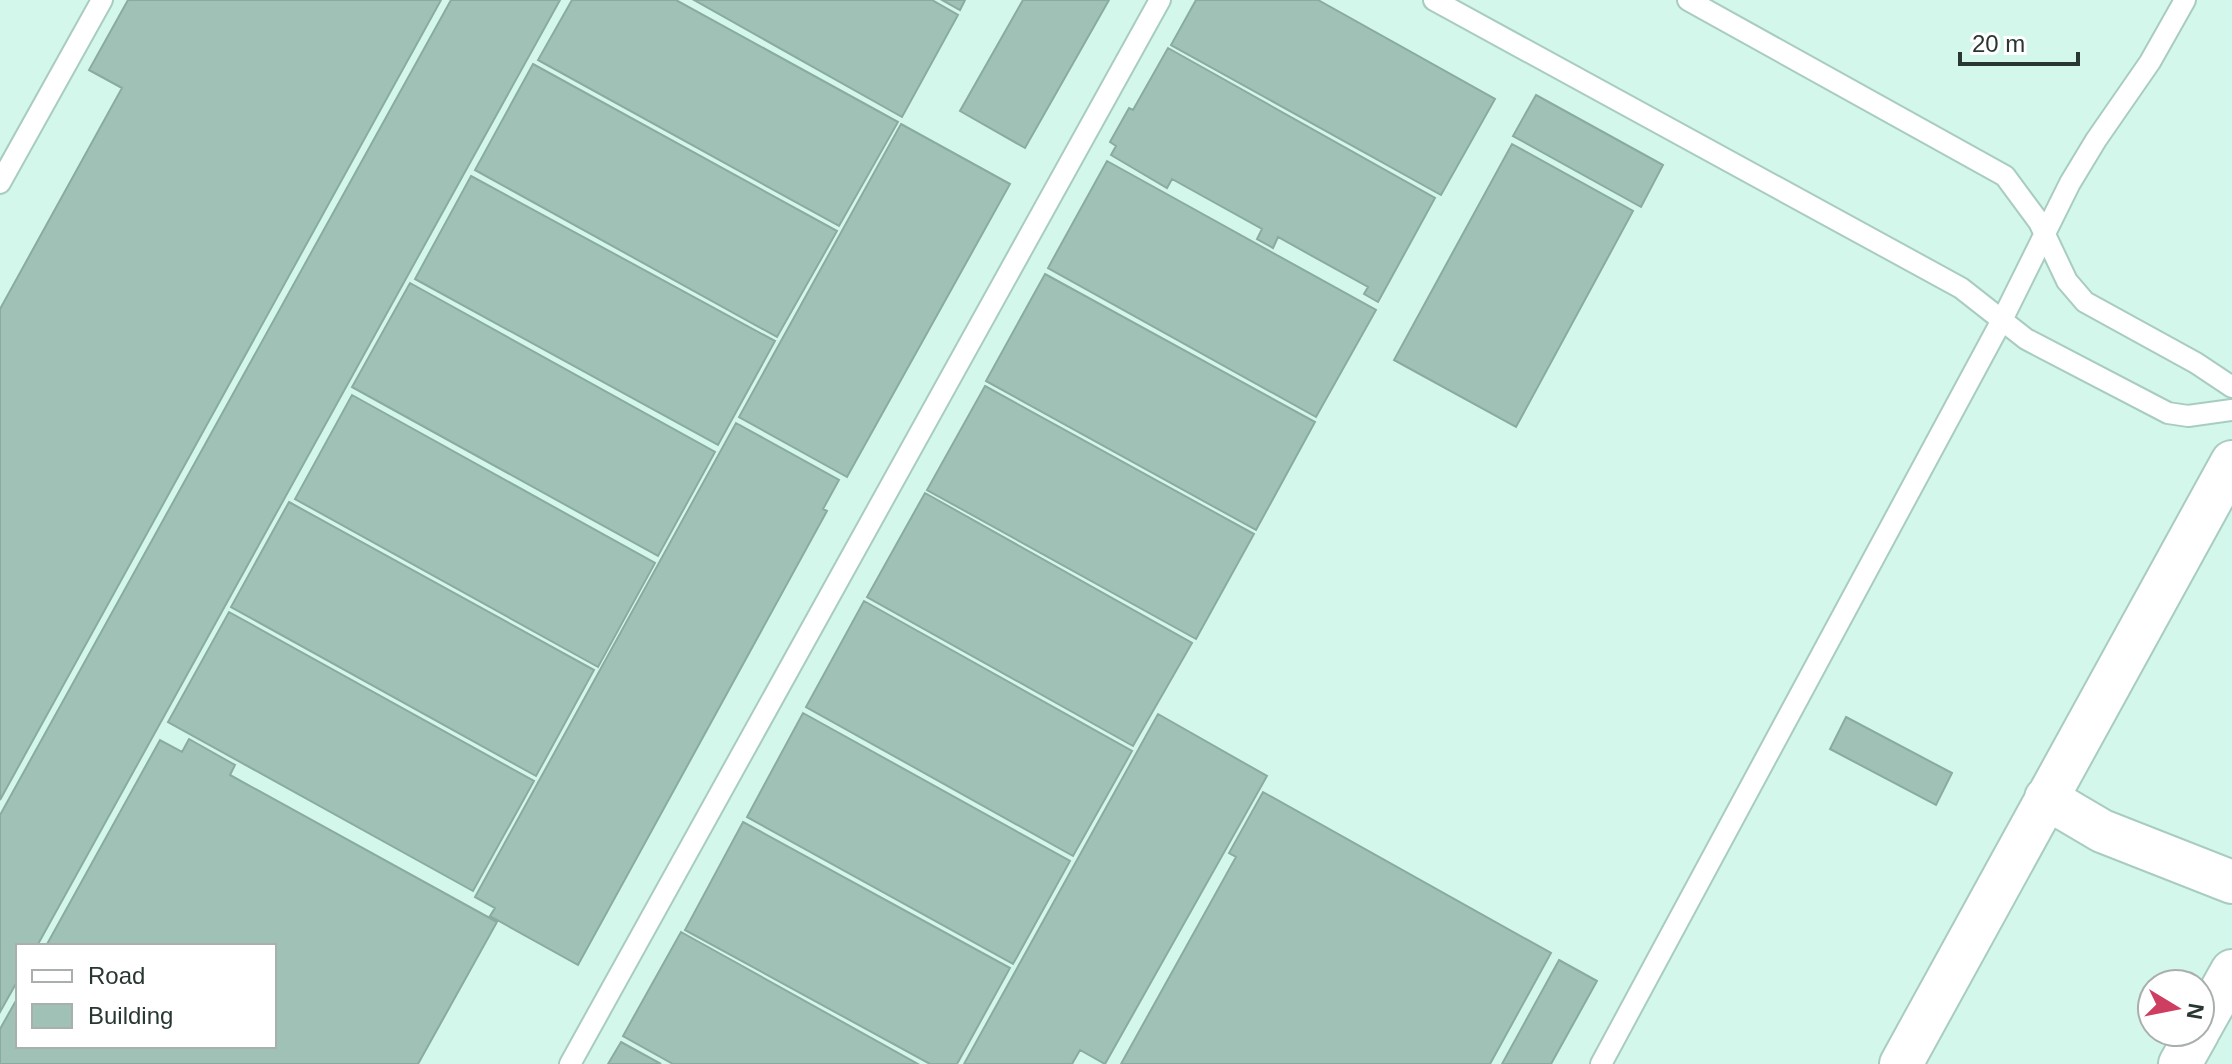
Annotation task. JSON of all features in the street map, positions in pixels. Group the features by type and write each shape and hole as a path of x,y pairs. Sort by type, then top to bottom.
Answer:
{"street":[{"path":"1901,1064 2232,462"},
{"path":"2046,798 2102,831 2232,882"},
{"path":"2216,1000 2232,971"}],"lane":[{"path":"0,183 102,0"},
{"path":"570,1064 1160,0"},
{"path":"1434,0 1961,288 2026,339 2168,413 2188,416 2232,410"},
{"path":"1688,0 2005,176 2039,222 2067,281 2085,302 2196,363 2232,387"},
{"path":"1601,1064 2002,320 2044,233 2096,140 2150,62 2185,0"}],"building":[{"path":"128,0 441,0 0,800 0,309 122,88 89,70"},
{"path":"451,0 560,0 38,944 16,944 16,984 0,1012 0,815"},
{"path":"572,0 676,0 898,122 839,226 538,60"},
{"path":"694,0 932,0 958,15 902,117"},
{"path":"942,0 965,0 960,10"},
{"path":"1023,0 1109,0 1025,148 960,111"},
{"path":"1196,0 1318,0 1495,99 1441,195 1171,45"},
{"path":"1168,48 1435,198 1378,302 1364,294 1368,287 1278,237 1273,248 1257,239 1262,229 1172,179 1167,188 1111,155 1116,146 1110,142 1129,108 1133,110"},
{"path":"533,64 837,231 777,337 475,170"},
{"path":"1536,95 1663,165 1641,207 1513,136"},
{"path":"901,124 1010,184 847,477 739,417"},
{"path":"1512,144 1633,211 1516,427 1394,360"},
{"path":"1107,161 1376,310 1316,417 1048,268"},
{"path":"471,176 775,341 718,445 415,279"},
{"path":"1045,274 1315,422 1256,530 986,381"},
{"path":"410,283 715,452 658,556 352,387"},
{"path":"985,386 1254,534 1196,639 927,490"},
{"path":"352,395 655,563 598,667 295,499"},
{"path":"736,423 839,480 823,509 827,511 578,965 490,916 495,908 475,897"},
{"path":"925,493 1192,643 1133,746 867,597"},
{"path":"289,502 594,670 536,776 231,607"},
{"path":"864,601 1132,751 1073,856 806,707"},
{"path":"229,612 534,781 473,891 168,722"},
{"path":"803,713 1070,861 1013,964 747,817"},
{"path":"1158,714 1267,776 1105,1064 1080,1050 1072,1064 964,1064"},
{"path":"1846,717 1952,773 1936,805 1830,749"},
{"path":"189,739 235,765 230,775 497,922 418,1064 0,1064 0,1029 16,1001 16,1048 276,1048 276,944 47,944 160,740 182,752"},
{"path":"1263,792 1551,953 1490,1064 1121,1064 1236,857 1229,853"},
{"path":"743,822 1010,968 957,1064 930,1064 685,930"},
{"path":"681,932 918,1064 673,1064 623,1036"},
{"path":"1559,960 1597,981 1551,1064 1502,1064"},
{"path":"621,1042 661,1064 608,1064"}]}
